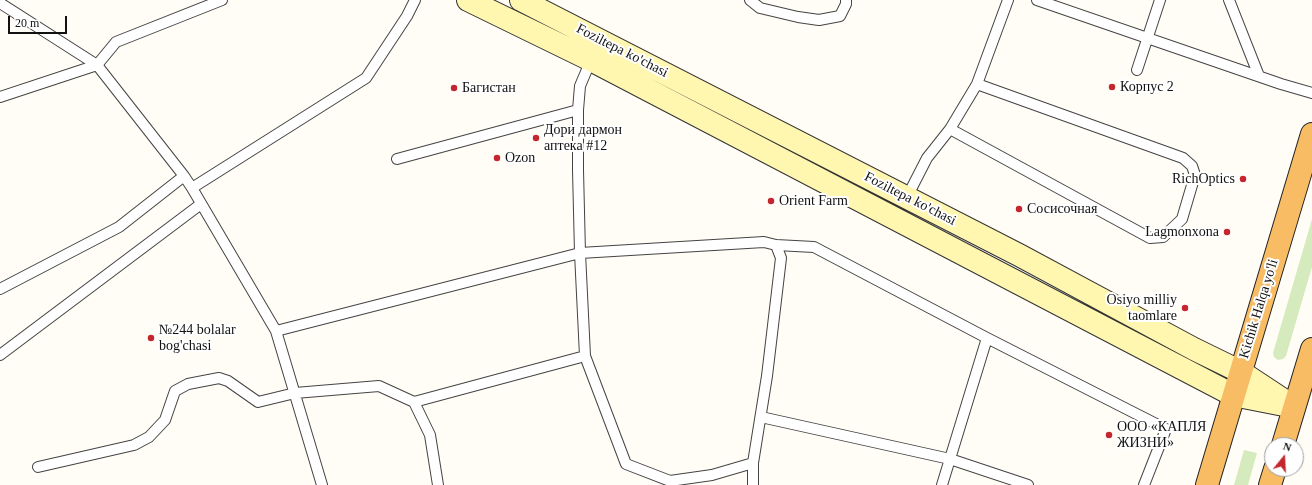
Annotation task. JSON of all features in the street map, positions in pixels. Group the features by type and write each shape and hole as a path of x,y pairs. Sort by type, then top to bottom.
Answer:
{"highway":[{"name":"Kichik Halqa yo'li","path":"1207,485 1312,134"},
{"path":"1285,437 1312,349"}],"main road":[{"name":"Foziltepa ko'chasi","path":"468,0 591,60 1233,395 1294,407"},
{"name":"Foziltepa ko'chasi","path":"521,0 907,197 1240,372 1294,407"}],"lane":[{"path":"0,97 97,65 116,42 222,0"},
{"path":"192,188 366,78 407,16 415,0"},
{"path":"750,0 760,8 798,17 819,20 840,16 846,4 846,0"},
{"path":"907,197 927,158 950,129 977,84 1008,0"},
{"path":"1137,70 1160,0"},
{"path":"1229,0 1259,76"},
{"path":"1044,1 1148,38 1312,93"},
{"path":"0,3 97,65 184,176 276,331 322,485"},
{"path":"591,60 580,86 578,110 580,253 585,356 626,464 670,480 712,475 753,463"},
{"path":"950,129 1150,238 1163,237 1182,219 1195,174 1192,166 1183,158 977,84"},
{"path":"397,159 578,110"},
{"path":"0,289 119,228 184,176"},
{"path":"0,355 201,204"},
{"path":"276,331 580,253 764,242 776,245 814,247 1166,429 1144,485"},
{"path":"753,485 753,463 767,376 781,258 776,245"},
{"path":"942,485 988,338"},
{"path":"414,402 585,356"},
{"path":"38,467 134,444 149,437 166,420 175,391 188,384 219,378 228,381 258,402 295,394 379,386 414,402 430,435 438,485"},
{"path":"761,417 950,459 1028,485"}],"green space":[{"path":"1312,219 1312,267 1286,356 1283,359 1278,360 1274,357 1273,353"},
{"path":"1244,450 1257,453 1248,485 1234,485"}],"place":[{"name":"Корпус 2","path":"1112,87"},
{"name":"Багистан","path":"454,88"},
{"name":"Дори дармон аптека #12","path":"536,138"},
{"name":"Ozon","path":"497,158"},
{"name":"RichOptics","path":"1243,179"},
{"name":"Orient Farm","path":"771,201"},
{"name":"Сосисочная","path":"1019,209"},
{"name":"Lagmonxona","path":"1227,232"},
{"name":"Osiyo milliy taomlare","path":"1185,308"},
{"name":"№244 bolalar bog'chasi","path":"151,338"},
{"name":"ООО «КАПЛЯ ЖИЗНИ»","path":"1109,435"}]}
